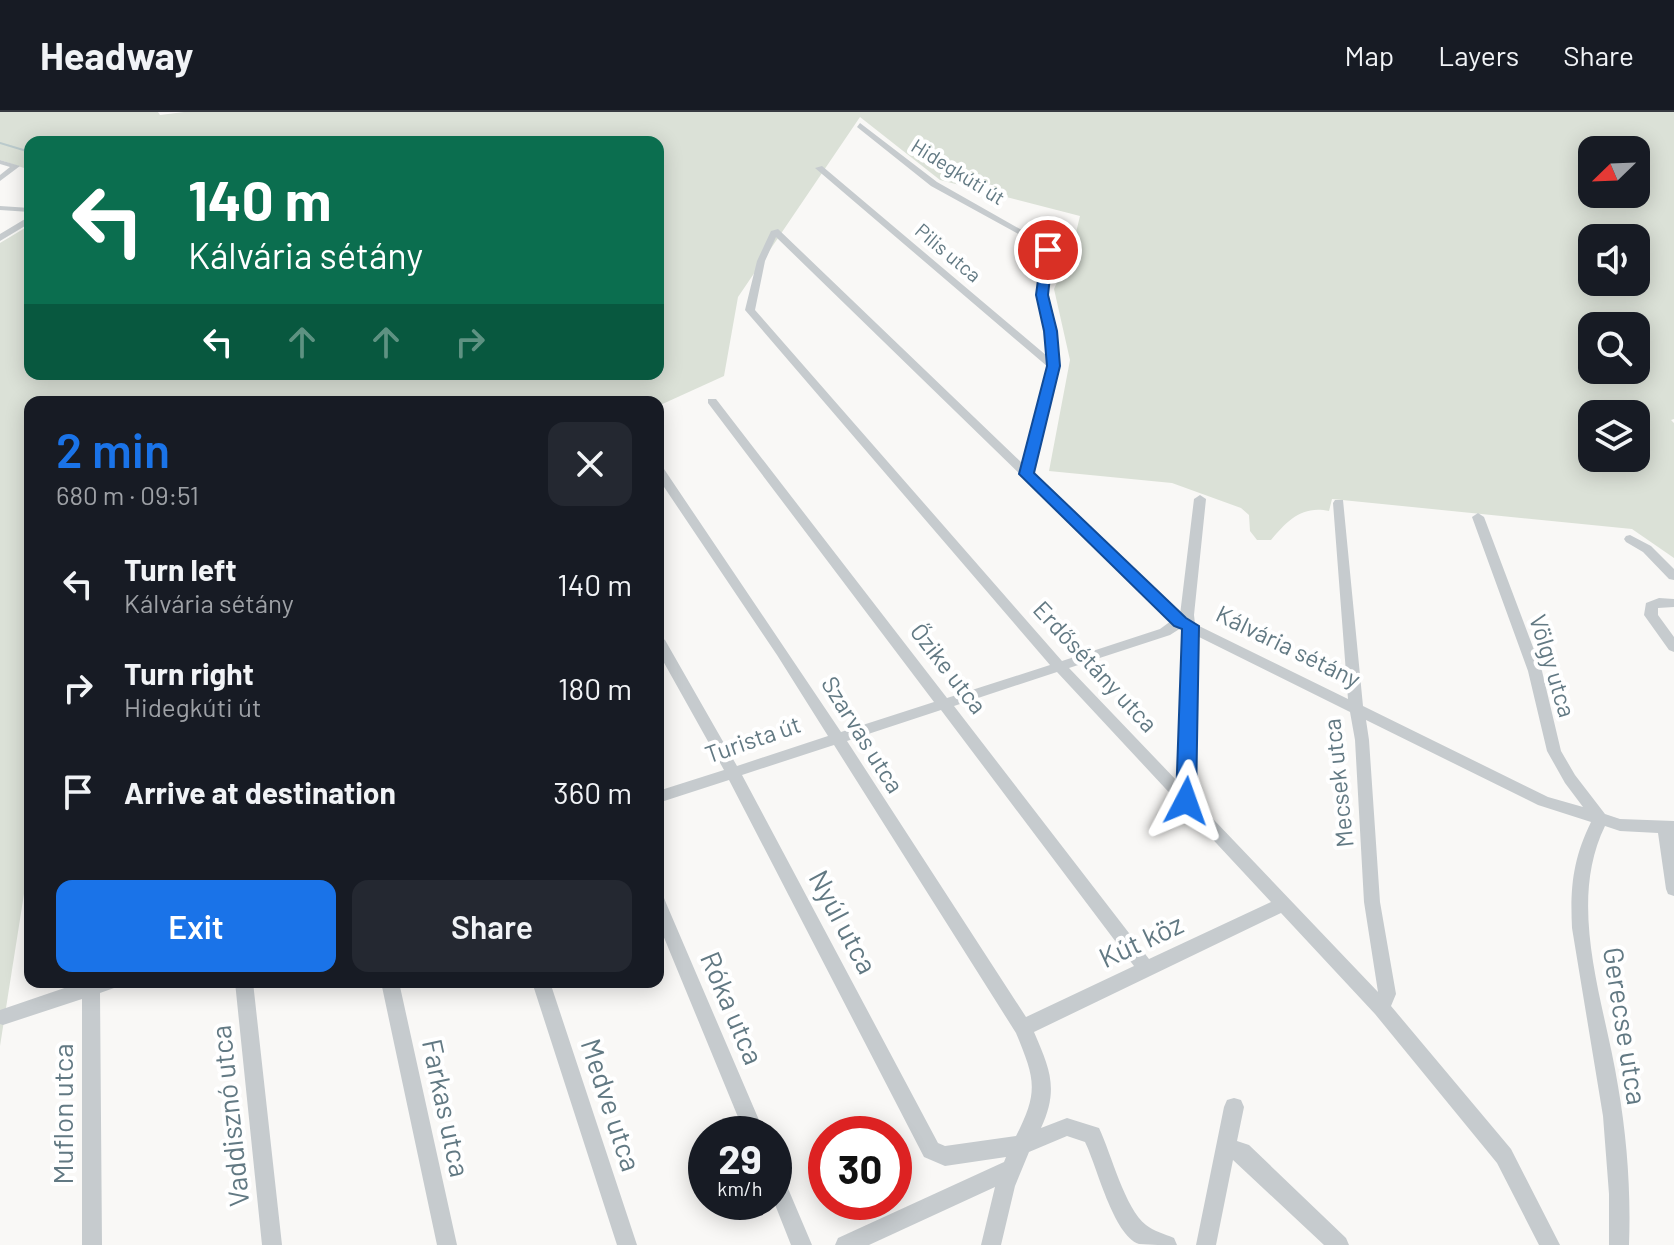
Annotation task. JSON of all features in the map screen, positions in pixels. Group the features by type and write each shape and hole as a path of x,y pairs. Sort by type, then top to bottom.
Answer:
{"street":[{"name":"Hidegkúti út","path":"860,125 934,184 1046,246 1049,254 1042,295 1053,366 1026,474"},
{"path":"0,162 16,166 0,179"},
{"name":"Pilis utca","path":"819,168 1053,366"},
{"path":"0,208 24,210"},
{"path":"0,238 24,223"},
{"name":"Erdősétány utca","path":"775,231 761,261 750,310 1057,664 1381,1008 1504,1156 1550,1245"},
{"name":"Kálvária sétány","path":"775,231 1185,624 1543,801 1620,825 1670,827"},
{"name":"Őzike utca","path":"712,401 1145,967"},
{"name":"Szarvas utca","path":"664,478 782,652 1023,1028 1038,1062 1044,1096 1039,1114 1011,1169 991,1245"},
{"path":"1186,801 1185,624 1200,499"},
{"name":"Mecsek utca","path":"1339,503 1356,707 1362,740 1372,902 1387,994 1381,1008"},
{"name":"Völgy utca","path":"1478,517 1535,671 1554,751 1600,820"},
{"path":"1630,539 1647,549 1674,576"},
{"path":"1674,603 1659,602 1651,606 1651,615 1674,647"},
{"name":"Turista út","path":"664,795 1185,624"},
{"name":"Nyúl utca","path":"664,651 733,772 931,1150 945,1156 1023,1145 1067,1127 1092,1135 1104,1156 1130,1225 1139,1234 1167,1245"},
{"name":"Gerecse utca","path":"1600,820 1591,834 1583,859 1579,890 1583,940 1601,1041 1622,1195 1619,1245"},
{"path":"1670,827 1674,889"},
{"name":"Kút köz","path":"1023,1028 1145,967 1283,904"},
{"name":"Róka utca","path":"664,917 747,1116"},
{"path":"3,1017 85,988"},
{"name":"Muflon utca","path":"92,1245 96,988"},
{"name":"Vaddisznó utca","path":"245,988 272,1245"},
{"name":"Farkas utca","path":"391,988 447,1245"},
{"name":"Medve utca","path":"543,988 627,1245"},
{"path":"1206,1245 1234,1107"},
{"path":"1226,1148 1242,1152 1339,1245"},
{"path":"845,1245 1011,1169"},
{"path":"791,1220 802,1245"}],"shaded area":[{"path":"0,112 158,112 160,115 184,112 1674,112 1674,419 1671,420 1674,423 1674,558 1632,529 1332,499 1329,511 1303,513 1289,521 1271,540 1257,540 1250,531 1249,515 1241,508 1172,483 1049,471 1070,360 1054,289 1072,249 1080,216 940,180 860,117 738,297 724,376 664,403 664,396 24,396 24,894 0,1046 0,243 24,229 24,380 664,380 664,136 24,136 24,168 0,160"}],"waterway":[{"path":"0,143 24,150"}],"route":[{"path":"1048,250 1042,295 1053,366 1026,474 1180,622 1190,626 1190,747 1186,801"}]}
